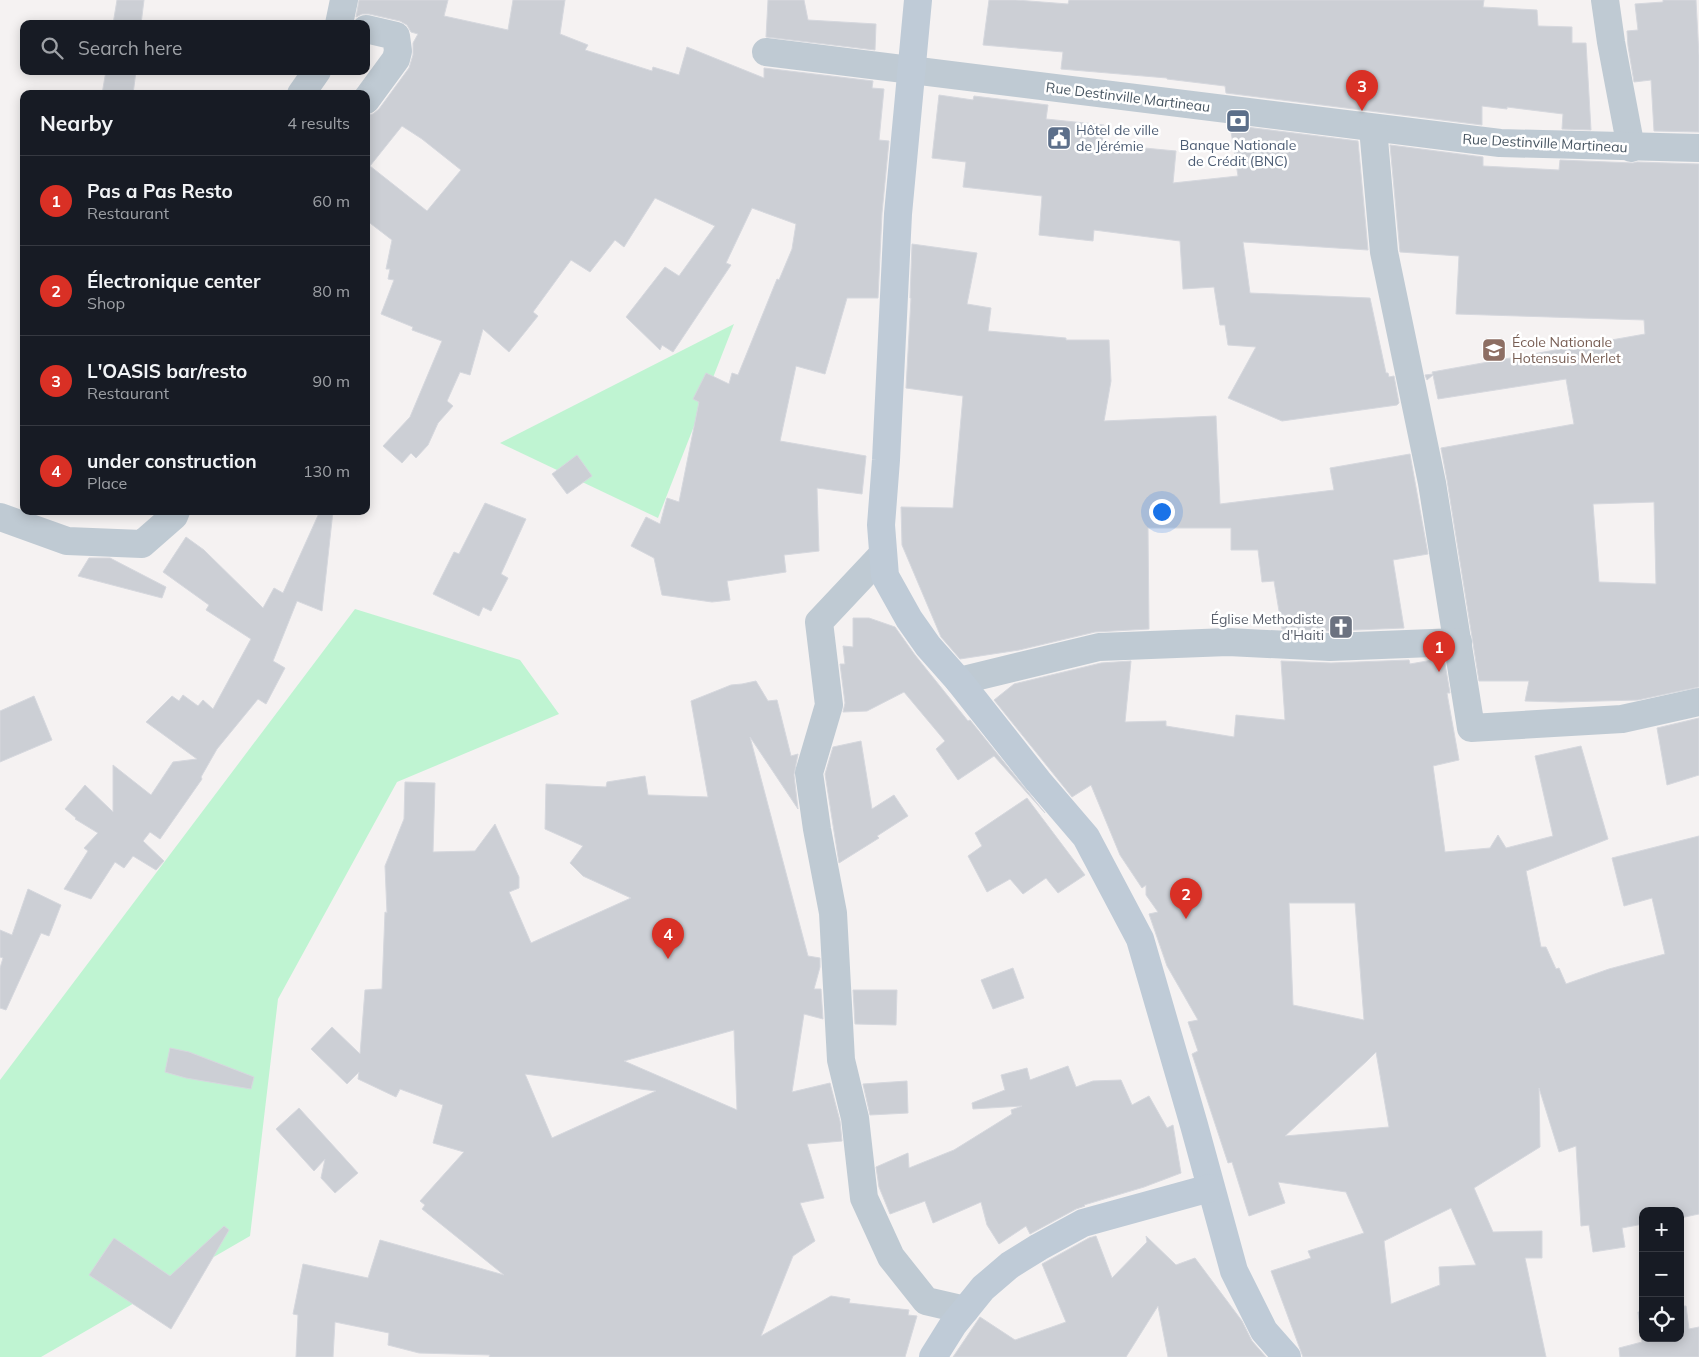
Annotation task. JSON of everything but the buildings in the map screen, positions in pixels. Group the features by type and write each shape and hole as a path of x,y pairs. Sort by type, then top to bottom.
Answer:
{"street":[{"path":"918,0 898,214 881,525 885,576 909,619 928,646 959,681 1038,781 1086,837 1140,939 1234,1271 1264,1331 1287,1357"},
{"path":"1606,0 1611,42 1631,148"},
{"path":"370,30 396,36 398,51 396,59 370,95"},
{"name":"Rue Destinville Martineau","path":"766,52 1500,143 1631,148 1699,148"},
{"path":"304,90 314,75"},
{"path":"1372,128 1384,252 1432,483 1471,728 1622,719 1699,702"},
{"path":"0,517 66,541 142,544 174,515"},
{"path":"883,554 819,622 829,705 809,773 816,829 833,913 841,1060 855,1118 864,1198 891,1257 926,1301 966,1310"},
{"path":"959,681 1099,647 1228,642 1330,647 1458,642"},
{"path":"932,1357 953,1325 983,1288 1010,1265 1039,1247 1083,1224 1210,1188"}],"green space":[{"path":"734,324 658,518 500,443"},
{"path":"355,609 520,660 559,714 397,782 278,999 250,1236 41,1357 0,1357 0,1080"}],"place":[{"name":"L'OASIS bar/resto","path":"1362,111"},
{"name":"Banque Nationale de Crédit (BNC)","path":"1238,121"},
{"name":"Hôtel de ville de Jérémie","path":"1059,138"},
{"name":"École Nationale Hotensuis Merlet","path":"1494,350"},
{"name":"Église Methodiste d'Haiti","path":"1341,627"},
{"name":"Pas a Pas Resto","path":"1439,672"},
{"name":"Électronique center","path":"1186,919"},
{"name":"under construction","path":"668,959"}]}
